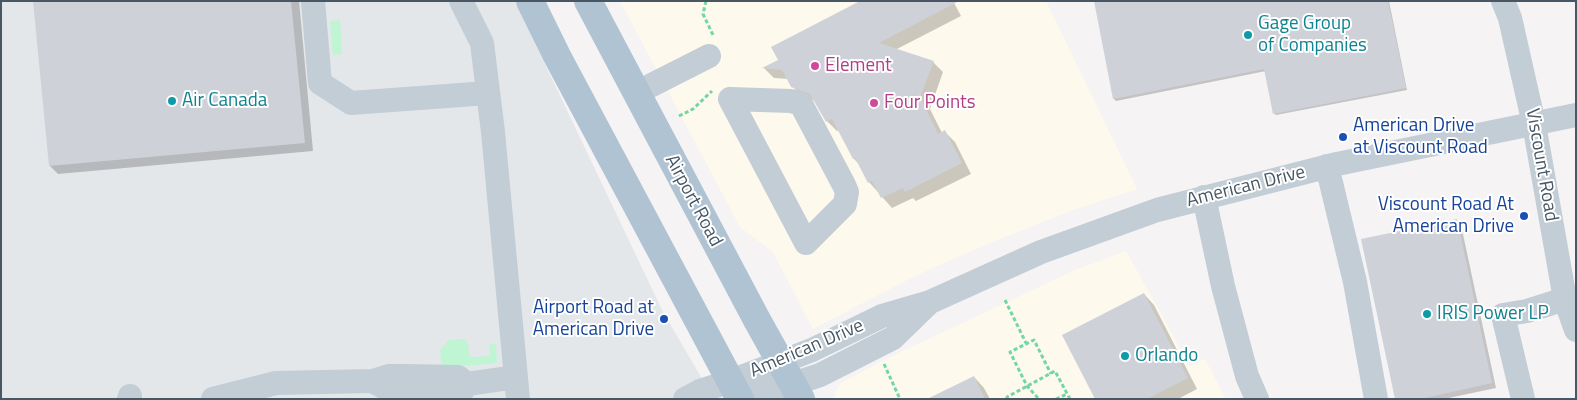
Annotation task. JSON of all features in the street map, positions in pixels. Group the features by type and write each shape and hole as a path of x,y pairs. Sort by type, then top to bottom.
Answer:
{"main road":[{"path":"530,1 557,56 740,393"},
{"name":"Airport Road","path":"588,1 792,382"}],"street":[{"path":"313,1 320,83 351,103 488,93"},
{"path":"213,399 276,383 373,381 389,390 411,393 460,394 467,384 517,388 494,142 482,43 461,1"},
{"name":"Viscount Road","path":"1503,1 1510,18 1534,124 1565,299 1576,330"},
{"path":"636,93 712,48"},
{"path":"721,95 791,101 801,104 847,192 845,204 806,243 721,95"},
{"name":"American Drive","path":"685,399 700,391 740,393 820,375 894,338 930,302 1041,252 1157,210 1327,166 1576,115"},
{"path":"1327,166 1355,282 1376,399"},
{"path":"1204,197 1223,286 1247,376 1257,399"},
{"path":"1523,399 1503,315 1527,311 1565,299"}],"path":[{"path":"706,1 702,14 712,48"},
{"path":"679,116 721,95"},
{"path":"1005,300 1026,343"},
{"path":"1038,398 1027,386 1010,352 1034,340 1051,374"},
{"path":"881,359 900,399"},
{"path":"1008,399 1006,397 1056,371 1070,399"},
{"path":"1056,399 1068,394"}],"shaded area":[{"path":"1,1 515,1 663,312 714,399 1,399"},
{"path":"620,1 1046,1 1137,189 1070,211 990,243 913,277 813,329 773,252 740,227"},
{"path":"1126,251 1190,366 1205,359 1226,399 834,399 836,390 841,383 888,358 1075,270"}],"green space":[{"path":"340,20 342,54 333,55 330,21"},
{"path":"463,339 467,341 470,357 490,356 489,344 496,344 497,363 442,368 440,350 449,340"}],"building":[{"name":"Air Canada","path":"33,1 291,1 305,143 49,166"},
{"name":"Four Points","path":"860,1 959,1 879,43 934,61 920,97 938,134 945,130 962,163 905,192 903,188 881,198 872,181 868,183 855,158 853,159 832,119 826,122 810,94 791,87 782,70 762,68 778,60 771,47"},
{"name":"Gage Group of Companies","path":"1094,1 1388,1 1406,88 1273,114 1264,69 1113,99"},
{"name":"IRIS Power LP","path":"1457,219 1492,383 1420,399 1395,399 1361,239"},
{"name":"Orlando","path":"1144,293 1188,378 1147,399 1095,399 1062,335"},
{"path":"974,376 985,399 927,399"}],"place":[{"name":"Gage Group of Companies","path":"1248,35"},
{"name":"Element","path":"815,66"},
{"name":"Air Canada","path":"172,101"},
{"name":"Four Points","path":"874,103"},
{"name":"American Drive at Viscount Road","path":"1343,137"},
{"name":"Viscount Road At American Drive","path":"1524,216"},
{"name":"IRIS Power LP","path":"1427,314"},
{"name":"Airport Road at American Drive","path":"664,319"},
{"name":"Orlando","path":"1125,356"}]}
